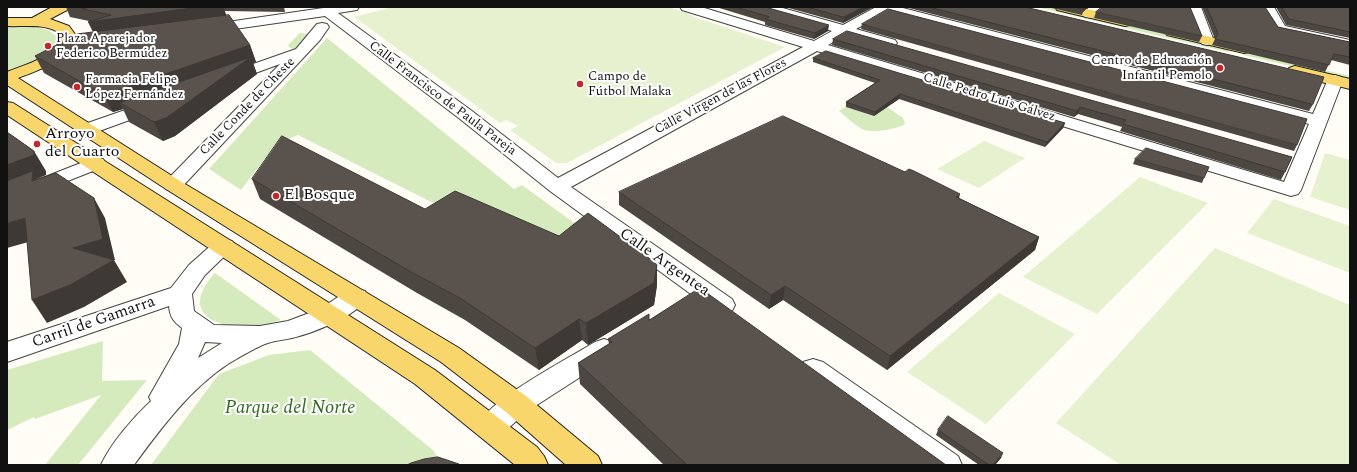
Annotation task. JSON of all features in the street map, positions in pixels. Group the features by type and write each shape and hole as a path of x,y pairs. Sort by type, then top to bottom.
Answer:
{"main road":[{"path":"36,22 62,7"},
{"path":"1048,13 1135,28 1094,10 1062,7"},
{"path":"7,22 48,23 64,29 70,37 71,48 32,68 7,78"},
{"path":"1162,35 1207,41 1257,57 1162,35"},
{"path":"1287,64 1345,79"},
{"path":"7,78 173,185 450,355 516,404 587,465"},
{"path":"7,107 96,163 425,377 526,456 533,465"}],"street":[{"path":"195,31 309,11 328,12 352,7"},
{"name":"Calle Pedro Luis Gálvez","path":"687,7 1291,190 1295,159 1319,121"},
{"path":"764,7 908,48"},
{"path":"885,7 1319,121 1345,79"},
{"name":"Calle Virgen de las Flores","path":"556,187 885,7"},
{"path":"1194,7 1207,41"},
{"path":"1267,7 1280,29 1350,44"},
{"path":"309,11 305,20 311,26 322,27 342,23"},
{"name":"Calle Francisco de Paula Pareja","path":"328,12 466,115 556,187"},
{"name":"Calle Conde de Cheste","path":"173,185 316,37 322,27"},
{"path":"210,85 300,52"},
{"path":"86,130 166,101"},
{"path":"7,199 96,163"},
{"name":"Calle Argentea","path":"556,187 740,317"},
{"path":"224,246 197,270 180,294 182,315 208,334 260,335 292,329 329,315 356,298"},
{"path":"678,303 701,289"},
{"name":"Carril de Gamarra","path":"7,352 180,294"},
{"path":"151,419 192,344 195,324"},
{"path":"116,465 151,419 198,371 220,356 260,335"},
{"path":"490,428 516,404 626,335"},
{"path":"791,354 947,465"}],"green space":[{"name":"Campo de Fútbol Malaka","path":"393,7 668,7 785,47 567,163 556,163 510,130 518,126 506,120 500,123 354,17"},
{"path":"1036,7 1049,7 1230,49 1228,52"},
{"path":"7,26 34,26 46,30 57,37 50,50 37,60 7,72"},
{"path":"300,33 308,34 297,49 290,48 288,45"},
{"path":"327,38 514,189 522,185 577,225 545,250 455,214 298,135 276,144 241,190 209,169"},
{"path":"1245,52 1350,76 1350,80 1243,55"},
{"path":"845,107 874,116 887,107 903,118 905,124 897,128 884,130 871,131 862,129 839,111"},
{"path":"984,141 1025,158 979,188 937,169"},
{"path":"1325,153 1350,160 1350,210 1310,197"},
{"path":"1140,177 1208,203 1097,314 1023,277"},
{"path":"1274,199 1350,226 1350,273 1247,233"},
{"path":"1215,248 1350,305 1350,465 1121,465 1056,423"},
{"path":"215,273 281,320 263,325 244,327 230,326 219,323 210,318 203,312 200,304 201,295"},
{"path":"999,293 1075,334 986,424 907,372"},
{"path":"103,341 102,381 147,380 78,465 45,465 101,395 35,419 34,417 7,430 7,370"},
{"name":"Parque del Norte","path":"310,350 434,451 441,465 151,465 219,374 269,355"}],"building":[{"path":"89,7 199,7 88,22 111,15 83,9"},
{"path":"736,7 765,7 829,25 815,33 765,19 769,17"},
{"path":"807,7 863,7 844,17"},
{"path":"929,7 1025,7 1324,77 1313,104"},
{"path":"1102,7 1190,7 1202,36 1096,12"},
{"path":"1207,7 1265,7 1278,27 1350,42 1350,57 1334,54 1329,65 1215,39 1218,34"},
{"path":"1282,7 1350,7 1350,32 1289,19"},
{"path":"888,9 1307,119 1297,145 862,24"},
{"path":"229,15 250,45 104,95 35,56 78,34"},
{"path":"847,31 1292,157 1285,172 1123,124 1126,120 1080,107 1077,111 833,39"},
{"path":"826,51 1065,123 1047,142 900,94 875,112 846,102 880,80 813,58"},
{"path":"251,57 166,118 154,122 120,103"},
{"path":"783,116 905,172 909,169 914,171 960,194 956,197 1039,237 890,356 785,286 771,295 619,192"},
{"path":"7,132 34,151 34,155 7,165"},
{"path":"282,136 425,209 455,191 559,236 588,213 657,264 654,283 586,323 579,319 535,348 460,298 411,272 252,179"},
{"path":"1146,148 1209,167 1204,178 1135,159"},
{"path":"33,171 32,181 56,173 94,198 103,239 73,248 114,260 70,285 32,300 25,218 7,223 7,181"},
{"path":"700,288 946,465 687,465 578,363 612,342 608,339 649,314 649,320"},
{"path":"948,416 1003,453 993,465 989,465 938,430"},
{"path":"438,457 460,465 407,465 424,459"}],"place":[{"name":"Plaza Aparejador Federico Bermúdez","path":"48,46"},
{"name":"Centro de Educación Infantil Pemolo","path":"1220,68"},
{"name":"Campo de Fútbol Malaka","path":"580,84"},
{"name":"Farmacia Felipe López Fernández","path":"77,87"},
{"name":"Arroyo del Cuarto","path":"37,144"},
{"name":"El Bosque","path":"276,196"}]}
